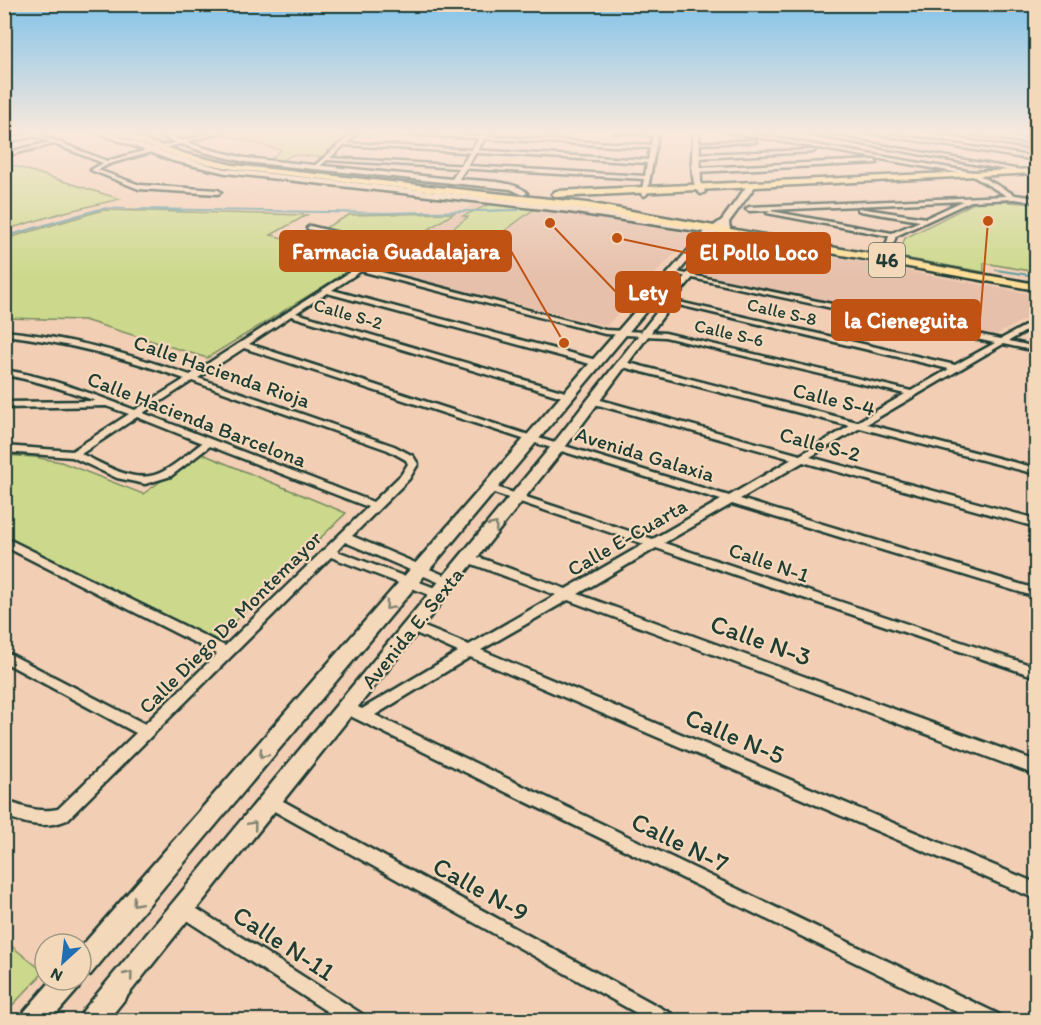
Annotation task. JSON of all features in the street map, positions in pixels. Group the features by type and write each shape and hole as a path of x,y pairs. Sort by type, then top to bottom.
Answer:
{"main road":[{"name":"46","path":"334,180 422,191 543,198"},
{"name":"46","path":"408,180 523,193 719,227"},
{"path":"543,198 873,180"},
{"path":"750,187 936,180"},
{"path":"543,198 645,192"},
{"path":"470,193 480,200"},
{"name":"46","path":"573,198 657,210 737,233 1036,287"}],"street":[{"path":"120,180 147,188 218,192"},
{"path":"313,180 719,227 750,187"},
{"path":"425,180 516,188 523,193"},
{"path":"645,192 647,180"},
{"path":"698,180 700,190"},
{"path":"986,180 1014,197 1036,200"},
{"path":"749,209 1036,195"},
{"path":"736,207 893,235 972,199"},
{"path":"841,205 928,220"},
{"name":"Avenida E. Sexta","path":"93,952 621,334 680,275 719,227"},
{"name":"Avenida E. Sexta","path":"92,1020 272,802 355,712 413,627 647,333 670,302 680,275 719,227"},
{"path":"74,454 389,250 385,246 310,228"},
{"path":"885,259 893,235"},
{"name":"Calle S-6","path":"362,269 621,334 665,335 914,394"},
{"path":"680,275 1036,349"},
{"path":"328,291 597,363"},
{"name":"Calle S-8","path":"670,302 957,368"},
{"name":"Calle S-2","path":"291,314 569,396"},
{"name":"Calle E-Cuarta","path":"355,712 471,650 1036,322"},
{"name":"Calle Hacienda Rioja","path":"4,333 64,340 192,378 402,452 410,458 413,464 410,471"},
{"name":"Avenida Galaxia","path":"243,345 532,439 1036,593"},
{"name":"Calle S-4","path":"622,364 1036,471"},
{"name":"Calle Hacienda Barcelona","path":"4,372 64,386 374,506"},
{"name":"Calle S-2","path":"594,401 1036,523"},
{"path":"4,405 108,404"},
{"path":"4,449 74,454 121,477 145,481 166,474 208,443"},
{"name":"Calle Diego De Montemayor","path":"4,807 29,819 47,820 62,815 79,801 225,652 410,471"},
{"name":"Calle N-1","path":"489,488 1036,672"},
{"path":"343,537 415,576 444,588"},
{"path":"4,541 225,652"},
{"path":"329,552 415,576"},
{"name":"Calle N-3","path":"468,558 1036,768"},
{"name":"Calle N-5","path":"413,627 1036,891"},
{"path":"4,656 147,732"},
{"name":"Calle N-7","path":"355,712 992,1020"},
{"name":"Calle N-9","path":"272,802 666,1020"},
{"name":"Calle N-11","path":"183,908 356,1020"},
{"path":"34,1020 58,992"}],"shaded area":[{"path":"471,201 490,204 464,215 469,217 446,233 459,238 449,245 476,252 534,209 616,218 686,233 693,237 606,326 371,268 453,215 471,206"},
{"path":"735,239 1036,295 1036,313 994,336 705,276"}],"green space":[{"path":"5,180 59,180 120,199 65,212 5,230"},
{"path":"980,200 1036,204 1036,272 984,263 984,272 898,257 905,238"},
{"path":"490,204 534,209 476,252 448,245 458,238 445,234 468,217 463,216"},
{"path":"103,210 307,215 271,235 368,259 207,358 84,320 5,318 5,239"},
{"path":"454,213 401,247 323,229 349,215"},
{"path":"200,453 346,513 216,640 5,537 4,455 61,462 143,494"},
{"path":"5,941 33,963 33,984 4,1013"}],"waterway":[{"path":"95,211 105,208 184,211"},
{"path":"4,237 100,209"},
{"path":"143,209 385,213 519,210 478,211"},
{"path":"996,270 1036,276"}],"place":[{"name":"la Cieneguita","path":"988,221"},
{"name":"Lety","path":"550,223"},
{"name":"El Pollo Loco","path":"617,238"},
{"name":"Farmacia Guadalajara","path":"564,343"}]}
